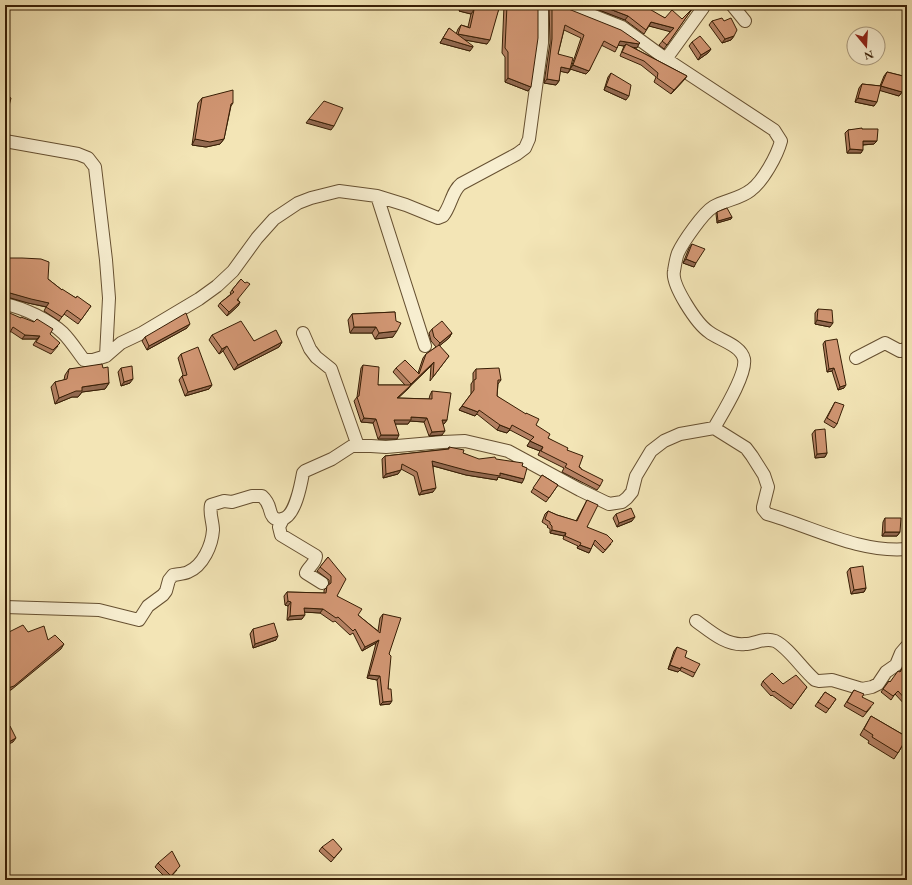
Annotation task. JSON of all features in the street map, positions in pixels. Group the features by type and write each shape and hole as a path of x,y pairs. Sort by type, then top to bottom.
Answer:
{"street":[{"path":"5,304 22,308 47,322 63,333 84,360 93,360 106,356 121,343 142,333 199,299 217,286 233,271 274,219 298,203 310,198 339,191 377,196 406,205 438,218 443,216 451,204 455,190 461,184 526,148 529,139 542,43 542,5"},
{"path":"566,5 622,27 666,59 774,130 781,141 779,150 766,173 752,190 712,208 700,220 678,254 673,273 676,286 701,325 708,332 737,349 744,359 742,374 714,428"},
{"path":"732,5 746,21"},
{"path":"666,59 702,6"},
{"path":"5,141 78,154 88,158 95,167 109,298 106,356"},
{"path":"377,196 425,346"},
{"path":"303,333 310,349 316,357 331,369 358,446"},
{"path":"856,358 885,343 900,351 907,348"},
{"path":"5,607 99,610 139,620 148,606 166,591 169,580 173,574 187,573 196,568 209,548 213,528 211,507 213,504 224,501 232,502 252,496 262,496 268,501 273,516 277,520 283,519 288,516 295,503 299,493 303,473 332,459 352,446 386,447 465,441 482,444 508,451 609,504 622,502 627,498 632,492 636,476 651,451 664,441 680,434 714,428 746,448 764,475 768,487 762,506 767,514 859,545 881,549 907,549"},
{"path":"283,519 279,526 281,534 316,556 306,573 322,583"},
{"path":"696,621 719,638 728,642 745,644 765,640 775,641 782,646 814,680 832,680 862,689 878,684 886,672 896,665 901,653 907,646"}],"building":[{"path":"463,5 500,5 490,40 458,34 461,25 470,28 474,10 462,7"},
{"path":"507,5 538,5 538,38 531,87 508,78 508,52 505,48"},
{"path":"552,5 563,5 566,8 621,30 640,43 620,41 617,48 604,41 589,71 573,65 584,35 565,25 558,54 573,58 570,69 561,67 559,81 547,79 552,39"},
{"path":"599,5 640,5 665,18 672,10 682,19 692,9 667,45 662,41 674,28 651,22 646,30 628,16"},
{"path":"722,18 724,21 731,18 737,30 734,36 725,39 712,21"},
{"path":"449,28 473,46 473,47 443,38"},
{"path":"700,36 711,49 701,55 692,42"},
{"path":"626,44 687,76 674,90 657,78 658,73 644,61 622,52"},
{"path":"887,72 907,77 907,87 904,87 902,92 881,86"},
{"path":"611,73 631,85 629,96 606,86"},
{"path":"862,84 881,86 877,102 858,98"},
{"path":"233,90 233,103 231,104 224,139 210,142 195,139 202,98"},
{"path":"5,95 11,98 6,118 5,118"},
{"path":"324,101 343,108 334,126 309,119"},
{"path":"862,128 878,129 877,141 863,141 863,150 850,149 848,130"},
{"path":"727,208 732,217 718,221 717,212"},
{"path":"692,244 705,249 696,263 686,259"},
{"path":"5,258 41,259 49,262 48,279 62,290 76,298 77,296 91,306 81,320 67,310 62,317 46,307 49,303 5,293"},
{"path":"241,279 245,283 247,282 250,284 237,300 240,302 229,312 220,303 234,292 232,290"},
{"path":"818,309 832,310 833,323 817,320"},
{"path":"5,311 34,322 37,319 53,329 50,334 60,343 53,350 36,342 40,336 25,335 13,327 5,341"},
{"path":"395,312 396,321 401,323 397,331 379,333 376,327 354,327 352,314"},
{"path":"186,313 190,324 149,346 145,337"},
{"path":"241,321 254,341 276,330 282,342 238,365 227,346 222,349 212,335"},
{"path":"442,321 452,333 440,343 434,337 432,329"},
{"path":"837,339 846,385 840,387 834,368 829,369 825,341"},
{"path":"439,345 449,356 433,377 434,362 411,384 396,368 405,360 419,374 426,354"},
{"path":"198,347 212,385 188,392 182,376 187,375 181,354"},
{"path":"102,364 103,368 108,367 109,383 82,387 82,391 76,391 59,398 55,382 67,379 69,369"},
{"path":"363,365 379,367 378,385 411,385 397,398 432,399 432,391 451,393 447,420 442,420 445,431 432,432 427,418 411,417 411,420 394,420 399,435 381,435 376,419 364,418 357,397 359,396"},
{"path":"132,366 133,379 124,382 121,368"},
{"path":"499,368 501,380 498,380 497,396 526,414 539,419 536,425 550,434 548,438 568,448 567,450 583,456 579,467 603,480 600,486 565,467 567,464 541,451 543,447 530,441 534,437 512,425 510,429 500,425 479,410 478,412 462,406 474,390 476,369"},
{"path":"835,402 844,405 837,424 827,418"},
{"path":"825,429 827,453 817,454 815,430"},
{"path":"449,447 464,450 463,453 479,459 495,457 496,459 523,463 522,466 527,468 524,479 500,473 500,476 469,471 432,461 436,488 422,491 417,472 402,464 401,470 386,474 385,456 449,449"},
{"path":"542,475 558,485 549,498 533,488"},
{"path":"587,500 598,505 587,527 607,535 613,541 605,550 595,540 591,549 580,545 581,543 565,536 566,533 552,530 550,522 545,519 548,511 577,521"},
{"path":"631,508 635,517 619,523 616,514"},
{"path":"885,518 901,518 900,532 885,532"},
{"path":"328,557 346,579 337,596 362,609 358,615 380,633 383,614 401,618 389,654 391,656 388,689 391,689 392,701 383,702 380,676 369,675 379,640 365,647 355,629 353,631 338,617 336,618 323,609 304,608 305,615 290,616 291,602 288,601 287,592 326,593 327,586 331,583 331,576 320,567"},
{"path":"863,566 866,588 854,590 850,568"},
{"path":"274,623 278,636 255,644 253,629"},
{"path":"23,625 28,632 44,626 48,640 55,635 64,644 14,686 5,689 5,634"},
{"path":"677,647 687,651 685,657 700,664 695,673 681,667 681,669 670,665"},
{"path":"907,661 907,701 898,691 893,696 883,689 898,671 900,672"},
{"path":"772,673 783,684 796,675 807,687 794,705 774,691 773,692 763,681"},
{"path":"854,690 864,694 862,697 874,703 866,712 847,702"},
{"path":"825,692 836,699 829,709 818,702"},
{"path":"871,716 907,737 898,753 872,737 873,735 864,729"},
{"path":"10,726 16,738 5,744 5,728"},
{"path":"907,726 907,737 902,734"},
{"path":"333,839 342,849 334,858 322,847"},
{"path":"172,851 180,866 171,876 158,863"}]}
